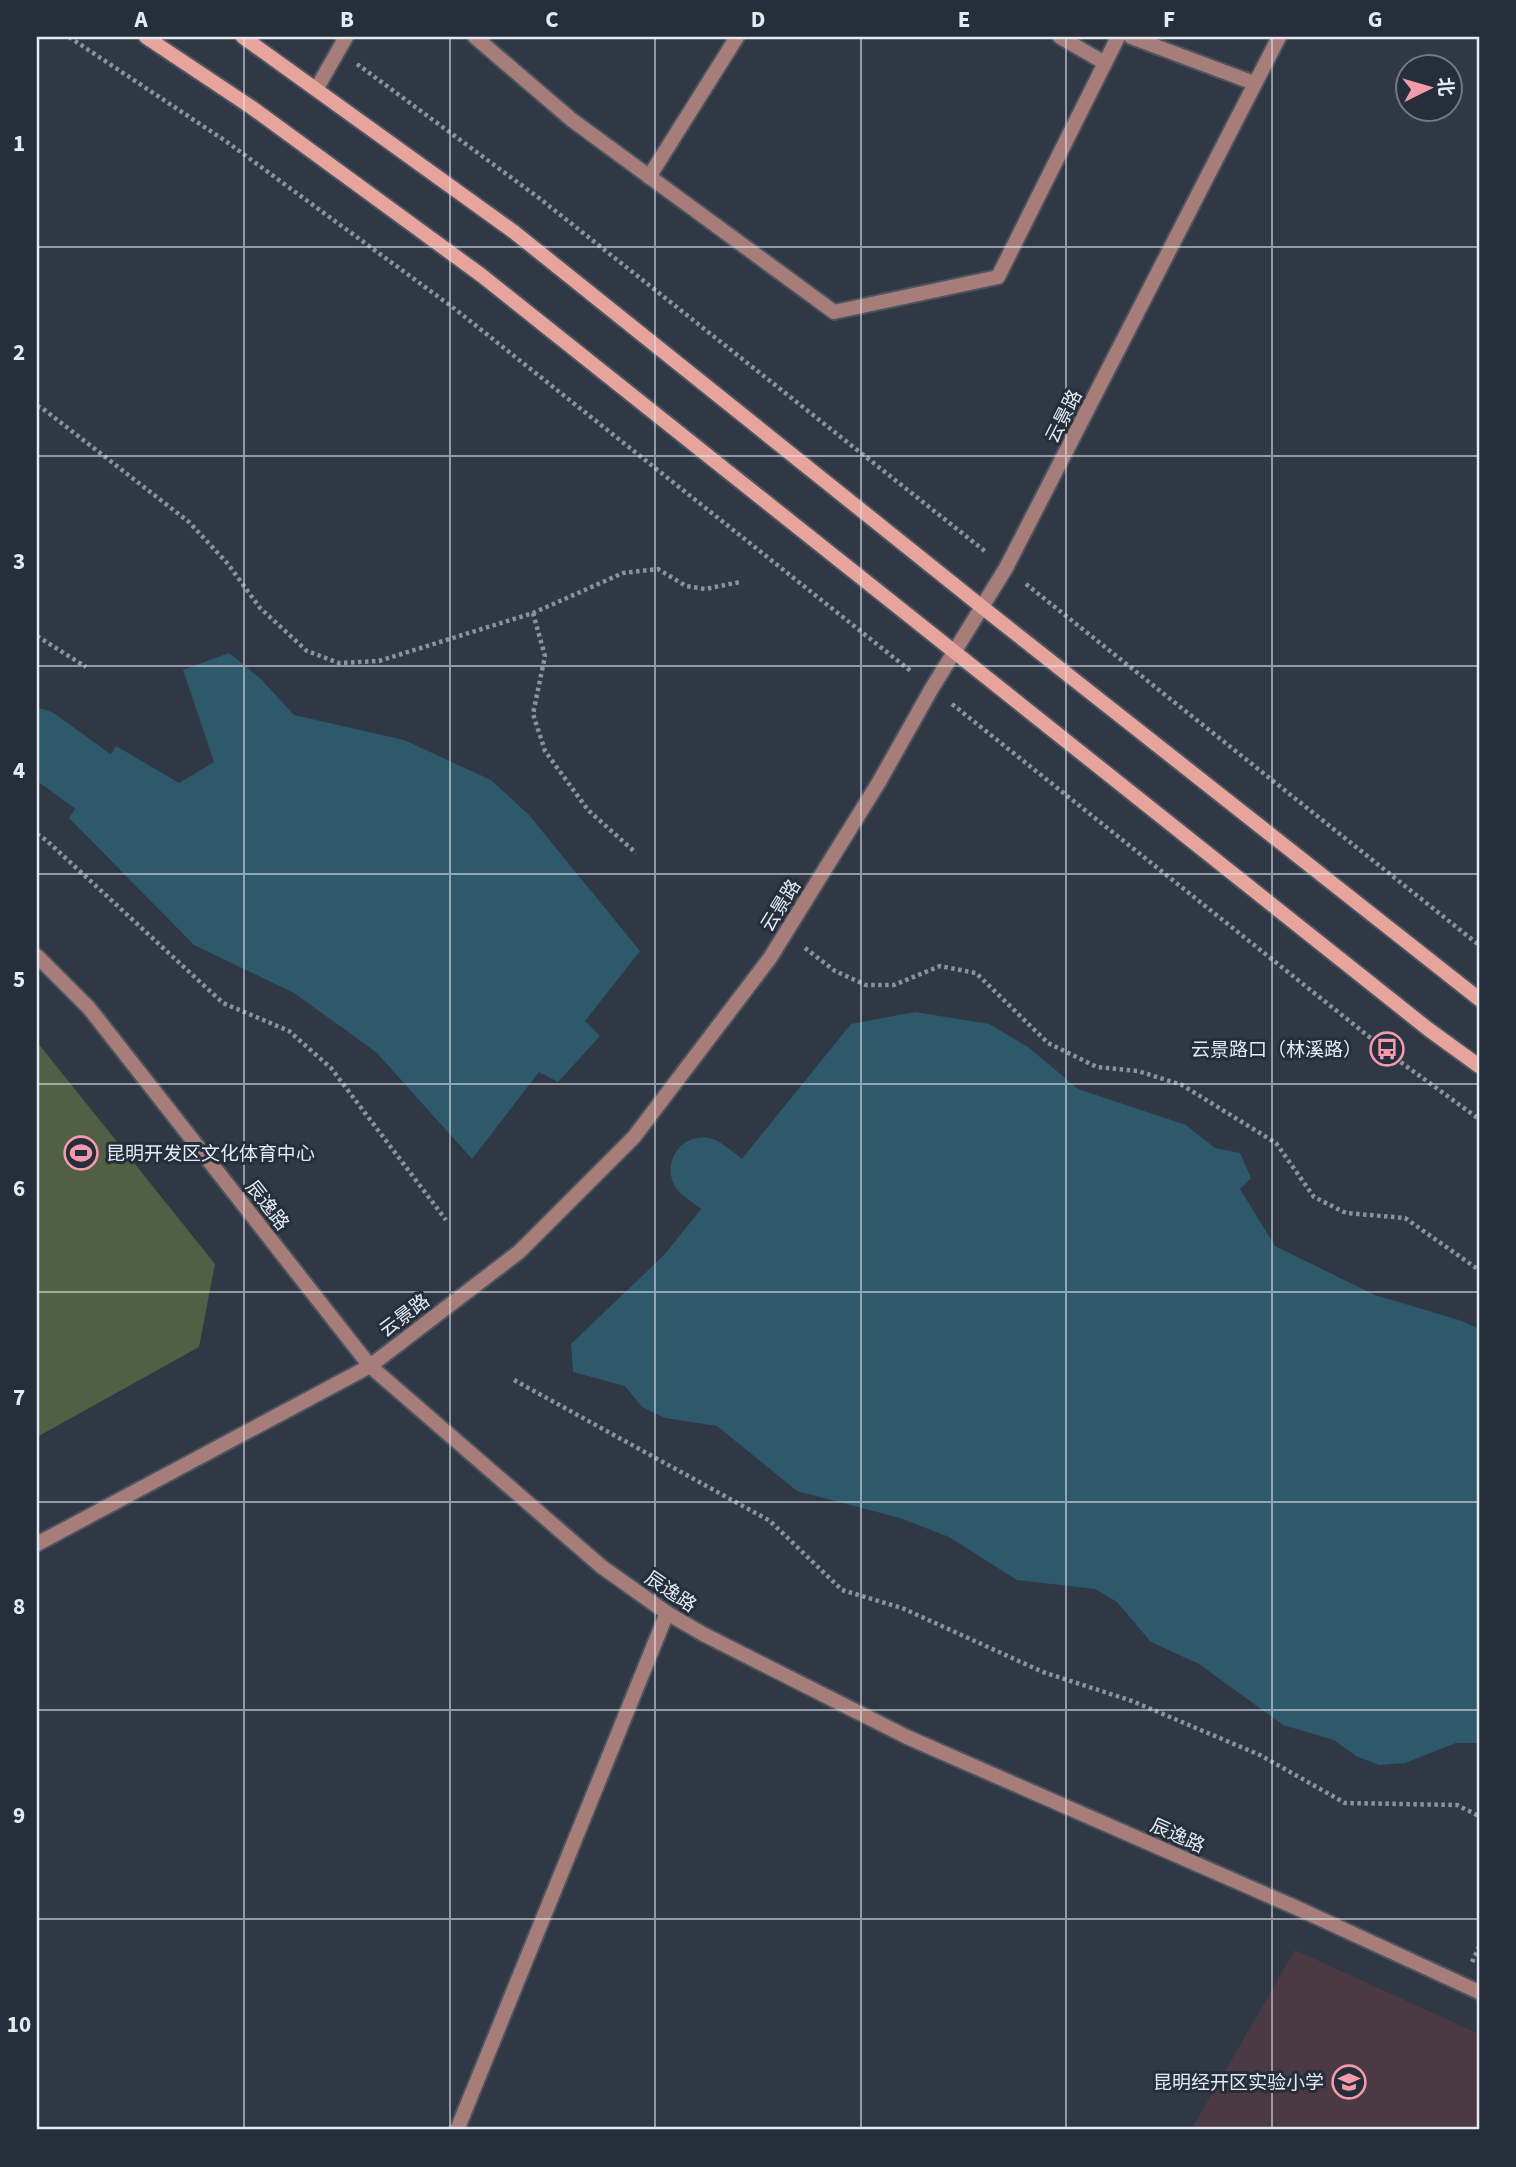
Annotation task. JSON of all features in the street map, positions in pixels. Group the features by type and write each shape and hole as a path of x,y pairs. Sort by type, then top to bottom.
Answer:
{"main road":[{"path":"146,37 251,107 481,275 1428,1029 1479,1066"},
{"path":"249,38 514,232 982,607 1479,999"}],"street":[{"path":"317,88 346,37"},
{"path":"475,37 572,120 834,312 998,277 1118,37"},
{"path":"649,177 737,37"},
{"path":"1060,37 1105,63"},
{"path":"1131,37 1254,83"},
{"name":"云景路","path":"37,1544 370,1366 519,1252 634,1137 770,958 879,782 932,688 1006,568 1279,37"},
{"name":"辰逸路","path":"37,956 89,1009 370,1366 602,1567 667,1613 703,1634 907,1737 1297,1908 1479,1992"},
{"path":"457,2130 667,1613"}],"path":[{"path":"69,37 227,142 455,310 1402,1063 1479,1119"},
{"path":"338,51 539,198 1479,945"},
{"path":"37,406 189,522 228,564 260,608 307,651 339,663 379,661 533,614 623,573 658,569 685,586 705,589 740,582"},
{"path":"533,614 545,656 533,713 545,751 587,810 636,853"},
{"path":"37,636 86,667"},
{"path":"37,834 223,1003 289,1031 331,1068 446,1220"},
{"path":"786,933 835,971 866,985 894,985 940,966 976,974 1048,1043 1097,1067 1138,1071 1182,1085 1276,1143 1314,1197 1346,1213 1405,1218 1479,1270"},
{"path":"514,1380 770,1521 842,1590 902,1608 1043,1672 1132,1701 1259,1755 1345,1803 1457,1805 1479,1816"}],"shaded area":[{"name":"昆明经开区实验小学","path":"1295,1950 1479,2034 1479,2130 1191,2130"}],"green space":[{"name":"昆明开发区文化体育中心","path":"37,1042 215,1264 199,1347 37,1437"}],"water":[{"path":"229,653 261,679 294,715 404,740 491,780 529,815 640,951 585,1021 600,1036 558,1082 539,1072 472,1159 376,1052 294,993 194,945 69,818 116,746 179,783 214,762 183,670"},
{"path":"915,1012 989,1024 1028,1047 1078,1089 1186,1125 1215,1148 1240,1153 1251,1178 1240,1189 1275,1246 1375,1295 1462,1321 1479,1329 1479,1743 1456,1743 1405,1763 1379,1765 1356,1756 1334,1740 1283,1725 1199,1664 1151,1642 1117,1602 1095,1589 1017,1580 949,1537 900,1518 797,1491 717,1426 665,1418 642,1407 625,1386 573,1372 571,1344 664,1255 851,1024"}],"waterway":[{"path":"37,741 164,833"},
{"path":"703,1170 765,1216 795,1232"}],"place":[{"name":"云景路口（林溪路）","path":"1387,1049"},
{"name":"昆明开发区文化体育中心","path":"81,1153"},
{"name":"昆明经开区实验小学","path":"1349,2082"}]}
